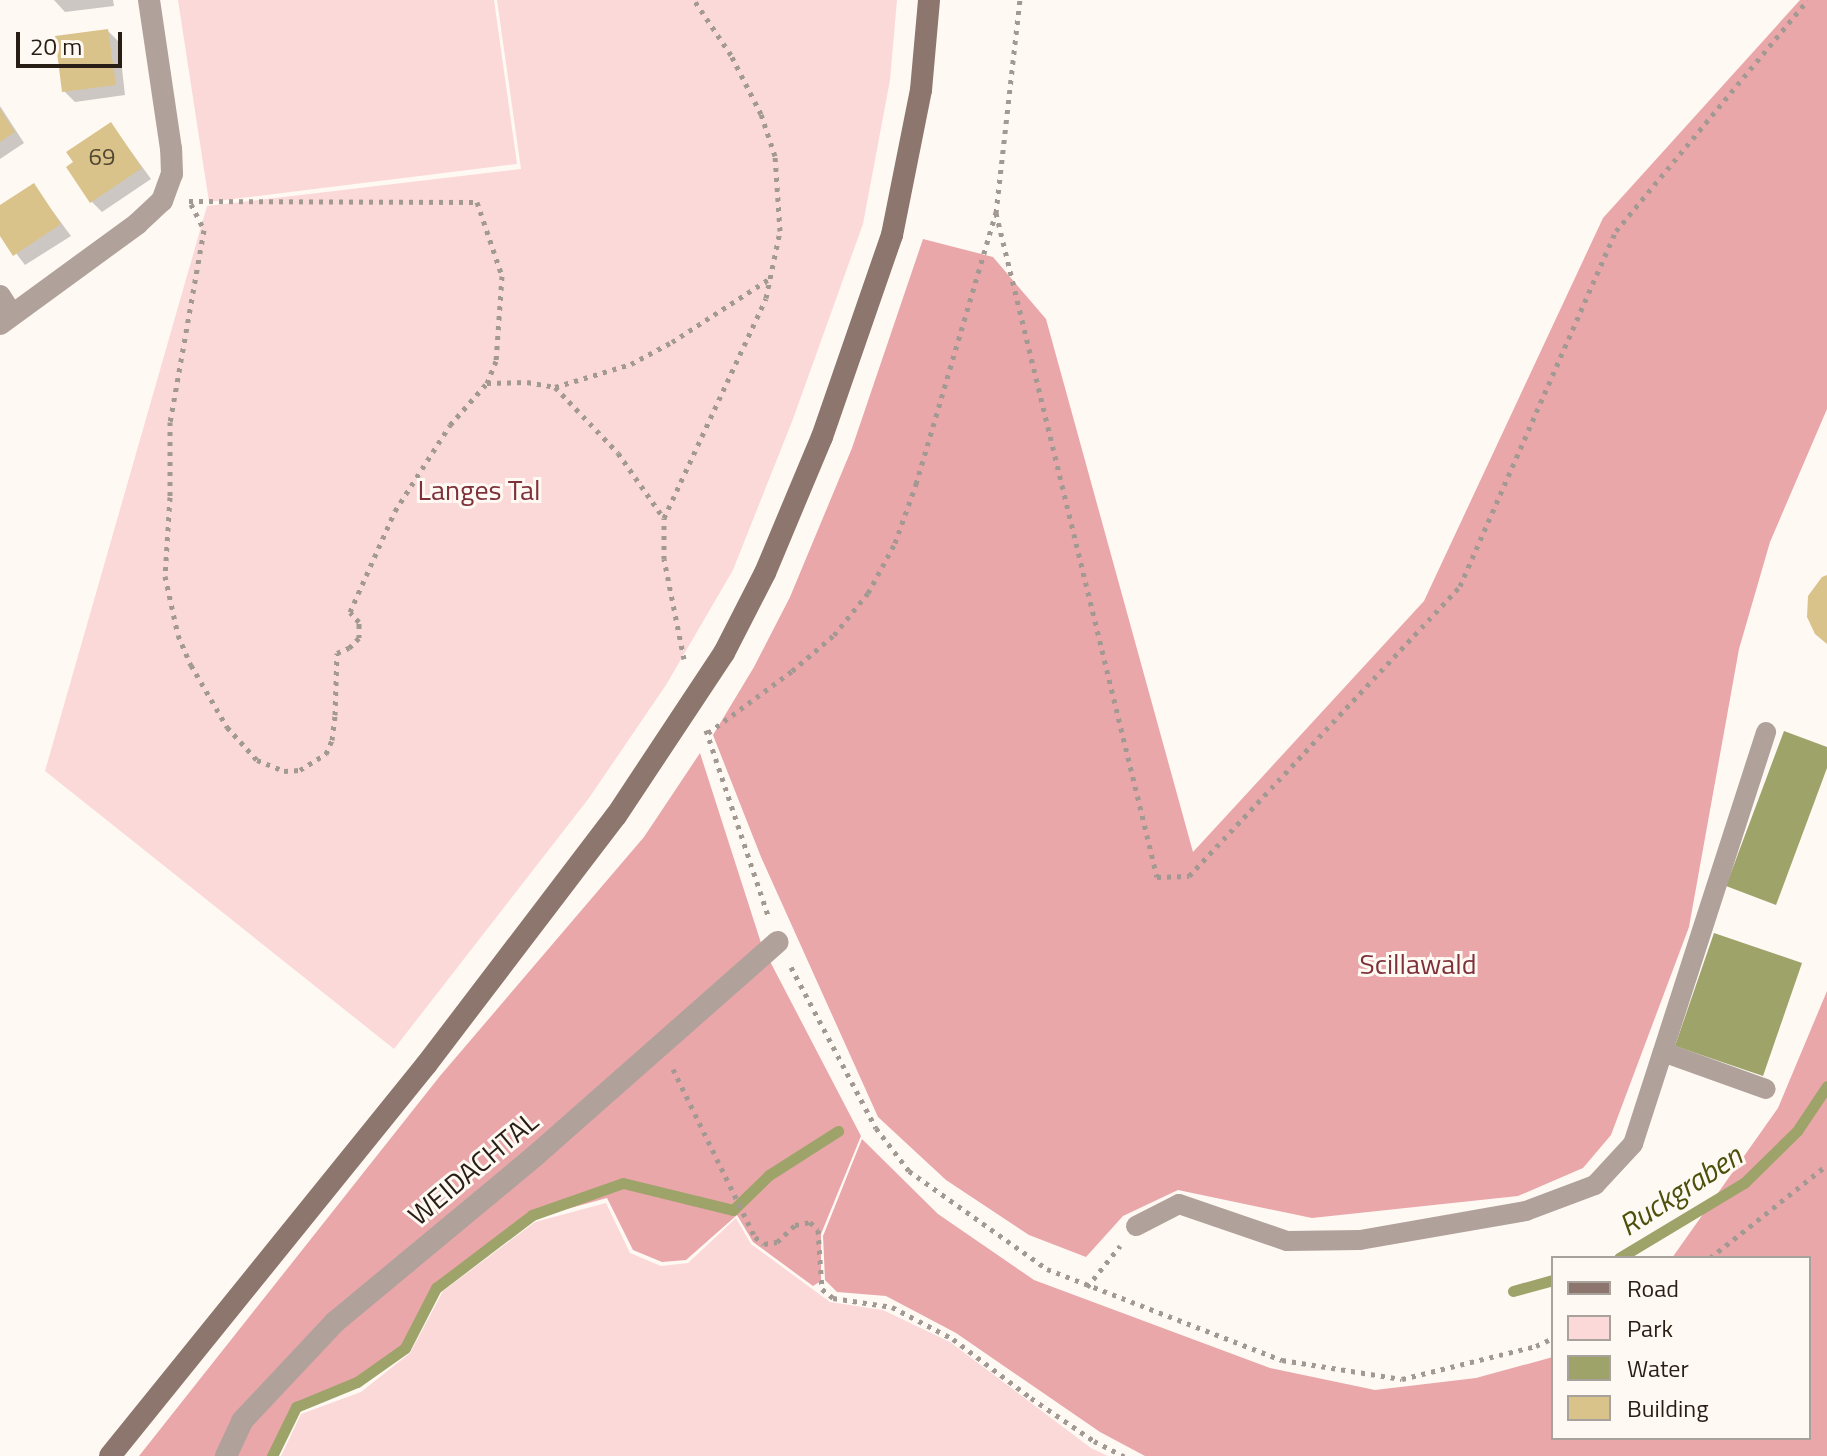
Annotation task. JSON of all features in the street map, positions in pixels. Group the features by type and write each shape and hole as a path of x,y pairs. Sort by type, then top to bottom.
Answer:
{"main road":[{"path":"110,1456 426,1065 616,816 724,653 765,573 822,437 892,235 921,90 929,0"}],"street":[{"path":"4,312 137,224 162,201 172,174 171,149 149,0"},
{"name":"WEIDACHTAL","path":"226,1456 242,1421 335,1322 536,1155 778,942"}],"lane":[{"path":"1136,1226 1179,1204 1287,1241 1360,1240 1526,1211 1595,1185 1633,1144 1766,732"},
{"path":"1663,1052 1766,1089"}],"path":[{"path":"685,663 677,636 664,559 664,518 687,461 756,321 773,276 780,231 775,156 761,114 731,55 694,0"},
{"path":"707,733 792,671 834,635 868,593 895,543 916,484 996,213 1020,0"},
{"path":"996,213 1157,877 1189,876 1460,586 1616,231 1808,0"},
{"path":"162,201 189,201 477,202 502,276 496,361 487,383 450,425 395,511 350,612 359,622 359,638 349,648 337,653 335,715 326,754 300,770 284,771 257,760 232,734 191,665 172,615 165,576 170,497 170,422 204,230 189,201"},
{"path":"487,383 527,382 555,387 631,364 672,342 773,276"},
{"path":"555,387 618,453 664,518"},
{"path":"703,719 778,942"},
{"path":"661,1043 755,1237 764,1244 777,1242 795,1225 810,1222 818,1230 822,1289 833,1298 892,1307 952,1338 1031,1398 1094,1441 1124,1456"},
{"path":"1713,1256 1827,1165"},
{"path":"1087,1287 1136,1226"}],"green space":[{"path":"178,0 494,0 517,164 209,202"},
{"name":"Langes Tal","path":"497,0 897,0 890,80 863,224 793,419 733,570 666,685 589,798 394,1049 45,771 207,206 521,169"},
{"name":"Scillawald","path":"1800,0 1827,0 1827,409 1770,542 1739,649 1689,927 1611,1135 1583,1168 1518,1196 1312,1218 1178,1190 1123,1216 1086,1257 1029,1235 946,1180 878,1117 761,857 713,735 754,667 790,597 852,448 923,239 993,257 1046,319 1193,852 1424,601 1603,218"},
{"path":"700,753 762,946 861,1136 821,1234 821,1281 813,1286 753,1242 737,1215 686,1260 662,1262 633,1250 607,1198 534,1218 440,1290 408,1351 359,1387 299,1411 277,1456 139,1456 440,1076 644,837"},
{"path":"1827,991 1827,1456 1145,1456 1100,1432 956,1333 886,1296 837,1292 825,1280 823,1236 862,1139 938,1214 1034,1280 1270,1368 1375,1390 1476,1378 1551,1358 1551,1440 1811,1440 1811,1256 1673,1256 1778,1108"},
{"path":"606,1203 630,1253 661,1266 688,1263 736,1218 751,1244 830,1302 883,1310 950,1342 1091,1448 1108,1456 281,1456 301,1414 361,1392 410,1353 443,1291 535,1222"}],"water":[{"path":"1784,731 1827,747 1827,768 1776,905 1726,886"},
{"path":"1714,933 1802,963 1763,1076 1675,1046"}],"building":[{"path":"108,29 116,85 62,92 55,36"},
{"path":"0,109 15,132 0,142"},
{"path":"111,122 142,168 90,203 66,167 73,162 66,152"},
{"path":"34,183 61,224 13,256 0,236 0,205"},
{"path":"1827,575 1827,644 1815,634 1807,617 1808,596"}],"waterway":[{"name":"Ruckgraben","path":"1622,1256 1744,1183 1797,1131 1827,1086"},
{"name":"Ruckgraben","path":"272,1456 296,1407 357,1382 405,1348 436,1288 532,1215 623,1183 733,1210 769,1175 838,1131"},
{"name":"Ruckgraben","path":"1513,1291 1551,1281"}]}
